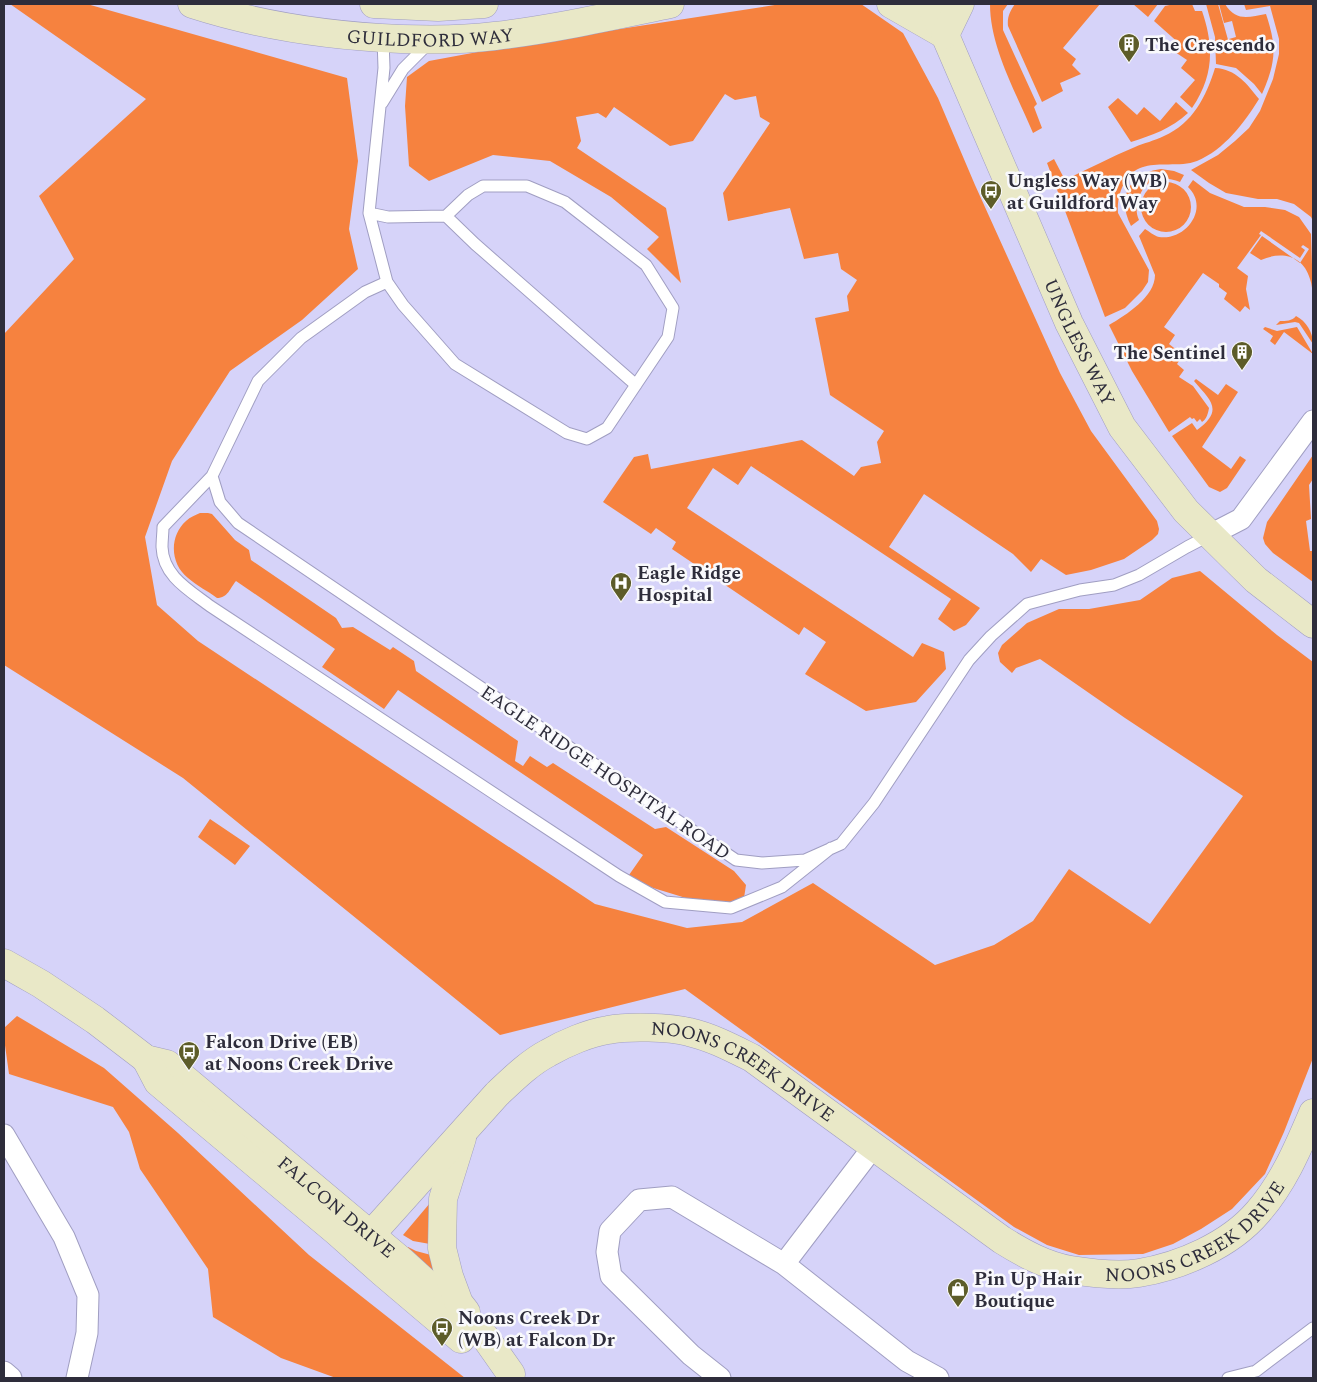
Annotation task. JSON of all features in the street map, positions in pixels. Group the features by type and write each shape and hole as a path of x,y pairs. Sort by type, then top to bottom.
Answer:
{"street":[{"name":"GUILDFORD WAY","path":"192,4 248,20 307,31 383,38 433,40 495,36 581,22 670,4"},
{"name":"GUILDFORD WAY","path":"379,4 438,7 484,4"},
{"path":"379,4 383,38"},
{"path":"891,4 945,35 960,4"},
{"name":"UNGLESS WAY","path":"930,4 1069,323 1122,427 1186,511 1256,580 1313,624"},
{"path":"1210,535 1241,519 1313,421"},
{"name":"FALCON DRIVE","path":"4,963 42,984 95,1020 146,1059 158,1082 364,1242 403,1262 485,1337 514,1376"},
{"name":"NOONS CREEK DRIVE","path":"364,1242 503,1088 522,1071 547,1053 576,1040 609,1030 648,1028 688,1031 718,1041 752,1058 1002,1240 1046,1263 1070,1270 1137,1273 1160,1268 1212,1249 1257,1213 1277,1188 1311,1122"},
{"path":"465,1130 443,1199 442,1248 448,1276 459,1303 485,1337"},
{"path":"4,1135 64,1237 88,1295 87,1333 77,1378"},
{"path":"784,1264 874,1146"},
{"path":"720,1378 690,1355 611,1276 607,1252 610,1230 639,1200 672,1197 784,1264 907,1361 938,1378"},
{"path":"364,1242 382,1272 472,1348 514,1376"},
{"path":"4,1372 11,1378"}],"lane":[{"path":"370,213 388,217 446,216 468,195 483,186 527,186 565,202 646,265 673,308 668,337 607,428 587,439 567,433 456,364 403,305 387,282 370,213 384,68 383,38"},
{"path":"380,106 403,69 433,40"},
{"path":"446,216 636,385"},
{"path":"387,282 365,292 301,338 258,381 212,476 163,527 162,548 167,568 179,582 210,606 619,876 665,902 731,908 782,886 831,848"},
{"name":"EAGLE RIDGE HOSPITAL ROAD","path":"212,476 220,502 238,523 736,860 762,863 805,860 841,844 874,803 969,660 991,636 1027,604 1080,590 1114,585 1139,575 1210,535"},
{"path":"1228,1378 1257,1375 1313,1328"}],"shaded area":[{"path":"10,4 87,4 347,78 358,161 349,229 358,269 302,320 230,371 172,461 145,537 157,605 198,641 595,904 687,928 742,922 813,883 935,965 994,945 1033,921 1069,869 1150,924 1243,796 1040,659 1016,668 1012,673 1000,662 998,653 1002,645 1027,623 1059,609 1089,609 1140,600 1172,578 1200,571 1277,635 1313,662 1313,1058 1265,1174 1232,1209 1173,1244 1143,1254 1079,1255 1047,1245 1014,1227 685,989 500,1035 183,778 4,665 4,334 74,259 39,196 146,99"},
{"path":"781,4 861,4 903,33 938,98 1060,373 1091,431 1157,521 1159,529 1158,534 1152,540 1124,559 1091,570 1066,575 1041,559 1031,572 1013,554 924,494 889,547 980,608 966,625 954,631 938,619 951,599 751,466 738,485 713,468 687,508 913,657 922,643 944,652 946,669 916,702 866,711 805,674 826,642 804,627 799,635 672,549 676,542 656,528 651,534 603,502 634,457 648,454 651,469 802,440 854,476 861,467 881,463 877,442 884,431 830,395 815,318 849,311 847,296 857,280 841,269 838,253 804,259 790,208 728,221 723,193 770,123 760,117 756,96 735,100 725,94 693,141 670,146 614,107 606,118 598,113 576,117 581,141 577,148 666,208 681,283 647,249 659,237 611,197 550,161 493,155 429,181 409,166 405,106 407,77 429,61 516,45"},
{"path":"990,4 1008,4 1003,11 1003,30 1037,104 1034,107 1042,128 1033,133 999,53 994,37"},
{"path":"1015,4 1100,4 1063,48 1076,59 1072,65 1081,74 1060,83 1063,91 1042,102 1008,26 1009,14"},
{"path":"1133,4 1158,4 1148,17"},
{"path":"1192,4 1195,11 1202,11 1209,36 1210,61 1208,72 1205,84 1192,108 1180,97 1195,80 1181,68 1187,60 1175,52 1181,45 1154,21 1165,6"},
{"path":"1206,4 1218,4 1232,54 1229,39 1236,37 1232,21 1224,23 1219,4 1225,4 1229,10 1238,16 1248,17 1266,14 1272,36 1273,54 1270,73 1262,94 1236,68 1216,64 1215,37"},
{"path":"1244,4 1313,4 1313,221 1311,217 1294,204 1277,199 1258,199 1226,193 1191,170 1218,155 1249,128 1260,111 1273,79 1279,54 1279,39 1270,6 1246,10"},
{"path":"1215,68 1235,74 1259,99 1247,117 1225,143 1207,156 1188,163 1149,165 1133,172 1126,180 1119,195 1118,213 1149,270 1148,282 1125,308 1105,317 1047,163 1054,159 1065,180 1174,131 1191,116 1203,99"},
{"path":"1118,98 1137,115 1144,107 1160,121 1176,102 1188,113 1168,127 1131,142 1108,107"},
{"path":"1161,169 1184,175 1180,182 1166,178 1154,180 1144,187 1137,206 1139,220 1131,226 1125,205 1129,188 1141,176 1150,171"},
{"path":"1193,180 1210,193 1244,207 1265,207 1285,210 1299,217 1311,234 1313,295 1307,271 1300,263 1309,249 1303,245 1301,247 1305,250 1300,258 1261,231 1259,234 1261,235 1237,268 1248,276 1246,289 1250,310 1245,306 1240,312 1224,299 1227,293 1219,287 1219,284 1203,273 1164,327 1175,335 1169,344 1183,355 1177,364 1184,370 1179,377 1193,386 1209,410 1204,421 1202,422 1200,419 1197,422 1194,418 1190,417 1169,432 1132,371 1109,325 1145,298 1154,283 1155,275 1139,236 1145,229 1159,237 1169,237 1178,234 1192,221 1196,213 1197,204 1194,195 1188,187"},
{"path":"1166,182 1180,186 1187,193 1191,207 1187,221 1180,228 1166,232 1152,228 1145,221 1141,207 1145,193 1152,186"},
{"path":"1262,236 1294,259 1276,256 1261,260 1250,253"},
{"path":"1296,316 1308,327 1312,335 1313,344 1299,323 1276,325 1280,321 1291,320"},
{"path":"1265,327 1277,331 1297,327 1313,354 1284,332 1275,345 1270,341 1273,336 1263,329"},
{"path":"1196,379 1218,395 1226,384 1238,392 1202,447 1231,469 1240,456 1246,460 1227,488 1220,492 1209,487 1172,436 1192,423 1197,430 1210,417 1212,406 1210,400 1194,381"},
{"path":"1313,455 1313,479 1309,485 1311,519 1306,521 1310,551 1313,551 1313,582 1273,553 1265,544 1263,538 1267,522"},
{"path":"200,513 212,514 235,540 249,550 251,560 336,618 342,628 353,627 390,650 393,647 414,661 416,671 518,741 515,761 523,766 530,756 547,767 553,763 655,829 666,827 734,871 746,885 744,898 726,905 699,902 650,887 629,875 643,855 398,690 384,709 322,667 335,649 236,581 221,598 217,598 195,584 182,572 178,565 175,558 174,542 180,527 191,517"},
{"path":"210,819 250,846 235,865 198,837"},
{"path":"17,1016 104,1068 178,1133 309,1255 465,1378 336,1378 281,1358 213,1317 208,1269 140,1169 129,1132 113,1107 9,1074 4,1028"},
{"path":"430,1203 430,1244 413,1241 403,1235"},
{"path":"408,1247 431,1255 435,1279 403,1252"}],"place":[{"name":"The Crescendo","path":"1129,63"},
{"name":"Ungless Way (WB) at Guildford Way","path":"991,210"},
{"name":"The Sentinel","path":"1242,371"},
{"name":"Eagle Ridge Hospital","path":"621,602"},
{"name":"Falcon Drive (EB) at Noons Creek Drive","path":"189,1071"},
{"name":"Pin Up Hair Boutique","path":"958,1308"},
{"name":"Noons Creek Dr (WB) at Falcon Dr","path":"442,1347"}]}
